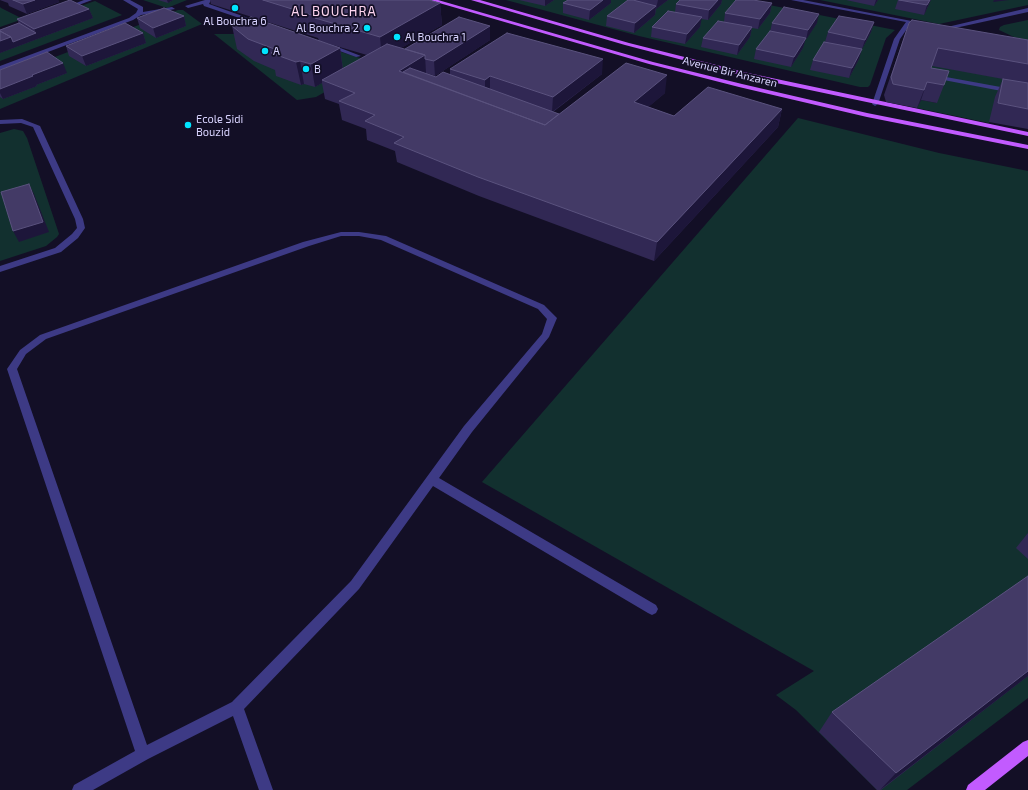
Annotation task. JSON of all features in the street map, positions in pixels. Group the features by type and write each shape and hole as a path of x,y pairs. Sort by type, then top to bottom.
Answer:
{"main road":[{"name":"Avenue Bir Anzaren","path":"432,0 651,63 741,86 1028,147"},
{"name":"Avenue Bir Anzaren","path":"474,0 748,76 875,104 1028,134"},
{"path":"973,790 1028,747"}],"street":[{"path":"59,10 89,0"},
{"path":"126,0 141,8 139,14"},
{"path":"794,0 931,26"},
{"path":"188,6 207,1 206,5 264,24"},
{"path":"0,68 131,19 139,14 172,9"},
{"path":"946,28 1028,10"},
{"path":"875,104 897,39 909,22"},
{"path":"938,27 961,31"},
{"path":"322,44 358,56"},
{"path":"935,77 1028,94"},
{"path":"0,122 22,121 36,126 79,219 81,228 76,236 58,250 0,269"},
{"path":"79,790 144,754 237,707 355,585 433,480 468,429 546,335 552,318 541,307 383,238 359,234 341,234 306,244 43,338 23,352 12,369 144,754"},
{"path":"433,480 652,609"},
{"path":"237,707 266,790"}],"green space":[{"path":"143,0 187,0 167,8"},
{"path":"506,0 744,0 895,30 886,38 870,85 868,87 860,87 639,36"},
{"path":"820,0 1028,0 1028,5 939,24"},
{"path":"95,1 122,15 0,61 0,34"},
{"path":"0,7 1,8 23,19 0,27"},
{"path":"178,10 183,10 202,24 0,109 0,78"},
{"path":"1028,20 1028,40 1014,37 999,30 1000,27 1004,25"},
{"path":"268,29 376,63 316,97 297,100 214,34 242,34"},
{"path":"931,65 1012,80 989,123 917,108 921,100 937,103 925,86"},
{"path":"798,118 939,153 1028,171 1028,698 907,790 877,790 796,710 776,695 814,671 482,482"},
{"path":"14,129 23,131 27,138 59,234 46,246 0,261 0,133"}],"building":[{"path":"13,0 35,0 23,4"},
{"path":"70,0 89,9 34,29 17,19"},
{"path":"263,0 429,0 440,3 380,37 315,18 318,17"},
{"path":"568,0 603,0 590,10 563,3"},
{"path":"628,0 656,6 635,23 607,16"},
{"path":"680,0 718,0 709,10 676,4"},
{"path":"736,0 753,0 772,3 760,19 725,13"},
{"path":"899,0 930,0 927,5"},
{"path":"784,7 819,14 808,30 772,23"},
{"path":"164,8 184,16 153,28 137,18"},
{"path":"668,11 702,17 687,34 652,27"},
{"path":"839,16 874,22 865,40 828,32"},
{"path":"251,17 340,48 311,64 300,61 296,62 271,53 277,50 248,39 232,26"},
{"path":"459,17 490,26 434,61 425,59 425,55 405,49"},
{"path":"912,20 1028,40 1028,64 938,48 931,68 949,71 944,85 927,82 924,90 893,84 891,77 909,23"},
{"path":"718,21 752,27 739,45 703,38"},
{"path":"19,23 36,33 13,42 11,37 0,31 0,30"},
{"path":"125,23 143,33 82,56 66,46"},
{"path":"0,31 11,37 0,41"},
{"path":"770,31 806,38 794,57 756,49"},
{"path":"507,33 603,59 553,97 490,76 485,80 450,69"},
{"path":"824,42 862,49 852,68 813,60"},
{"path":"387,44 425,55 399,71 545,125 626,63 667,75 634,102 674,116 708,87 782,109 657,242 478,177 394,143 404,137 365,121 375,115 339,101 355,93 322,80"},
{"path":"47,52 63,63 0,89 0,70"},
{"path":"410,68 436,77 443,72 559,114 545,125 403,72"},
{"path":"1003,79 1028,83 1028,109 998,103"},
{"path":"29,184 43,222 13,231 1,192"},
{"path":"1028,576 1028,671 896,773 832,712"}],"place":[{"name":"Al Bouchra 6","path":"235,8"},
{"name":"Al Bouchra 2","path":"367,28"},
{"name":"Al Bouchra 1","path":"397,37"},
{"name":"A","path":"265,51"},
{"name":"B","path":"306,69"},
{"name":"Ecole Sidi Bouzid","path":"188,125"}],"district":[{"name":"AL BOUCHRA","path":"334,12"}]}
